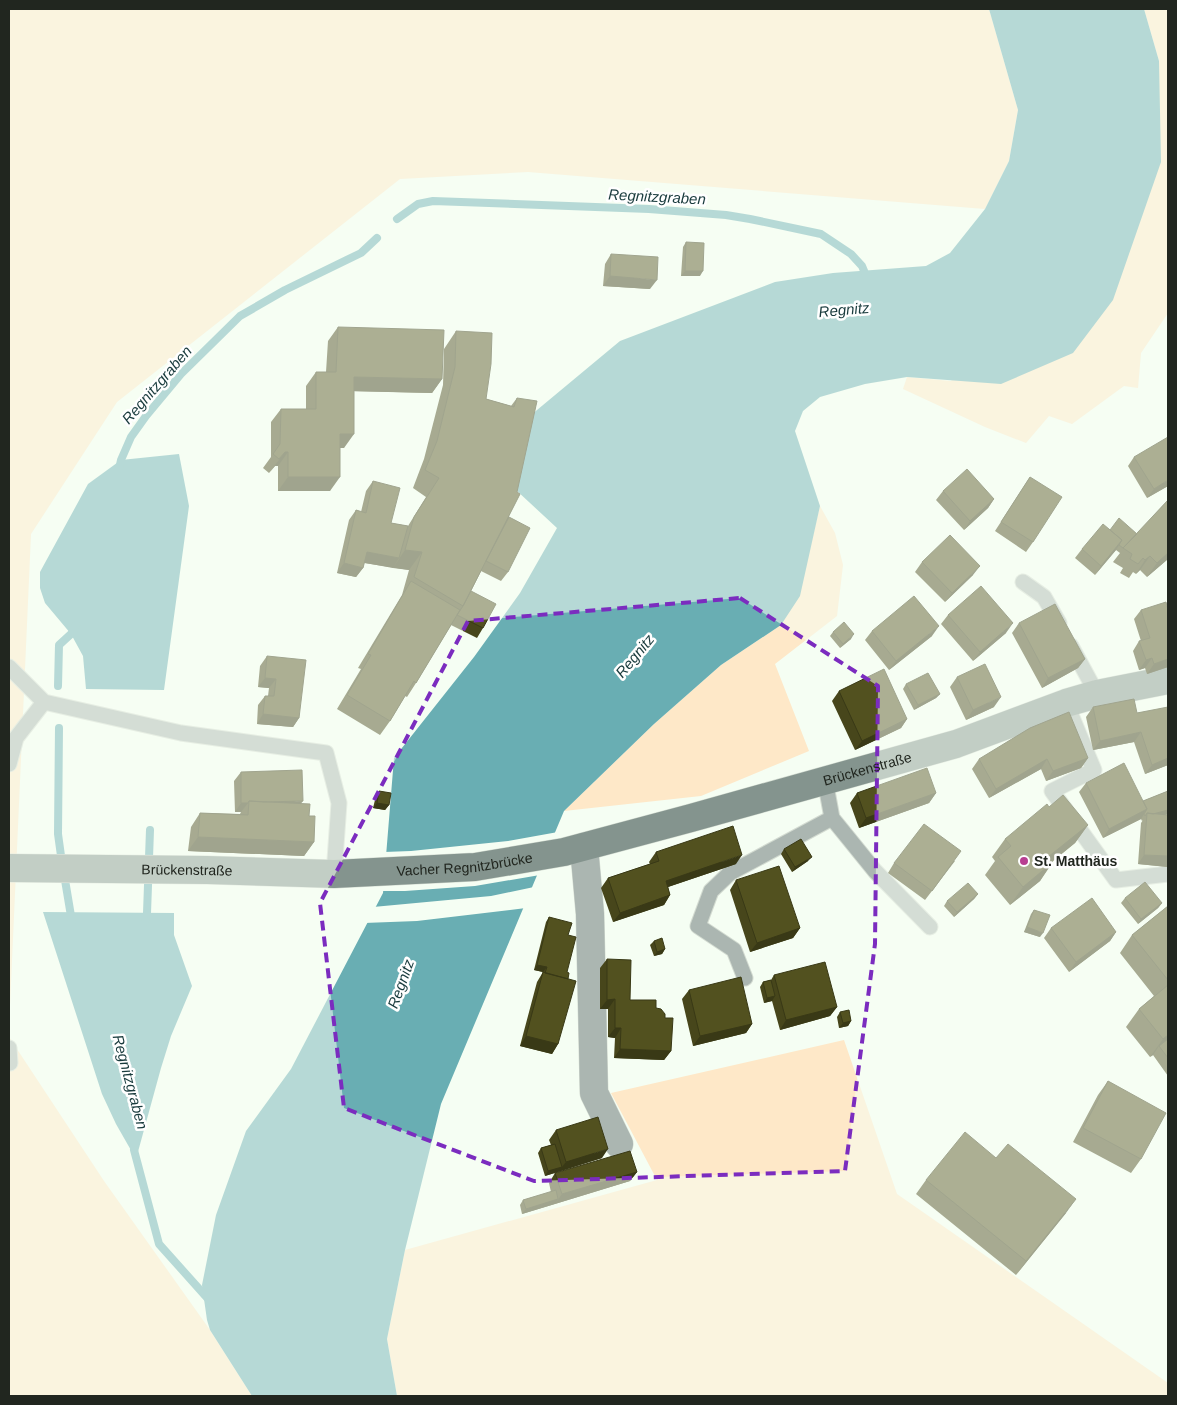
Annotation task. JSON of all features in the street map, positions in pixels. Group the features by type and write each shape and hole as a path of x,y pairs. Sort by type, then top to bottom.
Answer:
{"main road":[{"name":"Brückenstraße","path":"574,850 956,744 1066,703 1097,694 1168,680"},
{"name":"Vacher Regnitzbrücke","path":"364,874 475,867 574,850"},
{"name":"Brückenstraße","path":"9,868 364,874"}],"street":[{"path":"574,850 590,914 594,1093 619,1144"}],"lane":[{"path":"1023,582 1044,597 1097,694"},
{"path":"9,667 44,702 181,733 326,753 339,803 334,874"},
{"path":"9,764 16,738 44,702"},
{"path":"1066,703 1094,770 1052,791 1116,880 1168,874"},
{"path":"825,780 832,818 875,871 930,927"},
{"path":"745,978 734,950 698,926 712,891 730,873 832,818"}],"highlighted area":[{"path":"740,598 878,686 875,944 845,1171 534,1181 344,1108 320,903 468,621"}],"shaded area":[{"path":"9,9 989,9 1018,110 1009,161 985,209 528,172 400,179 117,402 31,534 9,1028"},
{"path":"1144,9 1168,9 1168,313 1141,353 1138,388 1124,386 1072,424 1049,416 1026,443 985,427 903,389 907,377 951,381 1159,61"},
{"path":"820,506 835,533 843,565 837,616 775,664 809,751 701,796 564,811 654,724 721,665 781,625 810,548"},
{"path":"9,1037 104,1181 210,1330 252,1396 9,1396"},
{"path":"844,1040 897,1194 1168,1383 1168,1396 397,1396 387,1339 405,1250 657,1180 611,1093"}],"water":[{"name":"Regnitz","path":"989,9 1144,9 1159,61 1161,162 1113,300 1073,353 1001,384 907,377 865,384 820,397 803,411 795,431 820,506 800,596 781,625 721,665 654,724 564,811 441,1104 405,1250 387,1339 397,1396 252,1396 210,1330 207,1320 202,1285 216,1215 246,1131 291,1069 383,893 394,758 474,657 520,593 557,528 516,490 525,420 620,341 775,282 833,273 926,266 950,253 985,209 1009,161 1018,110"},
{"path":"179,454 189,506 164,690 86,689 83,656 71,634 45,603 40,588 40,572 88,484 121,460"},
{"path":"43,912 174,913 174,935 192,986 171,1036 136,1159 102,1094"}],"pier":[{"path":"558,832 540,875 475,886 380,891 384,852 508,841"},
{"path":"534,887 526,908 417,921 364,923 373,907 491,896"}],"building":[{"path":"686,242 704,243 703,271 685,271"},
{"path":"611,254 658,257 657,280 610,276"},
{"path":"338,327 444,330 442,379 354,377 354,434 340,434 340,477 288,477 288,452 285,452 279,459 273,454 280,444 281,409 316,409 316,372 336,372"},
{"path":"456,331 492,333 491,364 486,399 514,407 517,398 537,401 517,492 520,494 463,606 414,577 422,552 405,550 414,517 439,478 425,470 437,441 455,367"},
{"path":"1168,437 1168,480 1154,489 1134,457"},
{"path":"967,469 994,499 970,521 943,491"},
{"path":"1030,477 1062,497 1033,542 1001,522"},
{"path":"373,481 400,488 391,523 408,526 399,558 367,552 363,568 344,563 356,510 366,513"},
{"path":"1168,500 1168,553 1157,563 1150,556 1145,560 1143,558 1138,564 1130,559 1132,554 1123,548"},
{"path":"509,517 530,528 508,572 486,561"},
{"path":"1119,518 1137,534 1123,548 1119,545 1122,540 1110,530"},
{"path":"1103,524 1122,540 1101,566 1082,549"},
{"path":"950,535 980,566 952,593 922,562"},
{"path":"411,581 460,610 416,683 414,681 390,721 347,695 371,655 368,654"},
{"path":"981,586 1013,623 980,652 948,615"},
{"path":"471,591 496,604 483,628 457,615"},
{"path":"914,596 939,626 896,661 872,631"},
{"path":"1166,602 1168,610 1168,659 1154,664 1152,658 1146,660 1139,641 1150,638 1141,610"},
{"path":"1055,604 1085,659 1048,678 1019,623"},
{"path":"844,622 854,634 843,644 833,632"},
{"path":"267,656 306,660 299,718 263,714 265,696 274,696 276,679 265,678"},
{"path":"985,664 1001,697 973,710 957,677"},
{"path":"884,669 907,719 862,741 839,691"},
{"path":"928,673 940,694 918,705 906,684"},
{"path":"1134,699 1137,713 1168,707 1168,758 1152,765 1141,732 1100,741 1093,707"},
{"path":"1069,712 1088,758 1053,771 1047,759 996,789 979,759 1030,728"},
{"path":"1124,763 1147,809 1109,829 1086,783"},
{"path":"927,768 936,793 866,818 857,793"},
{"path":"302,770 303,801 249,801 248,803 241,803 241,772"},
{"path":"379,791 391,793 389,805 377,803"},
{"path":"1168,791 1168,810 1153,814 1147,813 1145,816 1144,814 1147,809 1143,801"},
{"name":"St. Matthäus","path":"1063,795 1088,825 1048,857 1053,862 1023,887 998,857 1011,846 1005,839 1047,804 1049,807"},
{"path":"249,801 310,804 309,816 315,816 314,842 198,837 200,813 248,815"},
{"path":"1147,813 1168,815 1168,856 1144,855"},
{"path":"924,824 961,851 932,891 894,863"},
{"path":"733,826 742,855 666,881 670,895 620,913 608,878 659,861 656,852"},
{"path":"801,839 812,857 795,867 784,849"},
{"path":"779,866 800,928 757,943 736,880"},
{"path":"1145,882 1162,903 1141,919 1125,898"},
{"path":"968,883 978,894 957,912 947,901"},
{"path":"1092,898 1116,932 1076,962 1051,928"},
{"path":"1168,906 1168,980 1132,935"},
{"path":"1034,910 1050,915 1043,933 1027,927"},
{"path":"549,917 572,923 568,935 576,937 567,972 569,973 568,979 545,973 547,967 537,965"},
{"path":"662,938 665,949 657,952 654,941"},
{"path":"607,959 631,960 630,1000 656,1000 656,1008 661,1009 665,1014 665,1018 673,1018 671,1051 620,1049 621,1028 615,1028 615,999 607,1000"},
{"path":"825,962 837,1007 786,1020 774,975"},
{"path":"543,972 576,981 558,1044 526,1036"},
{"path":"741,977 752,1024 700,1036 689,990"},
{"path":"771,980 775,996 767,998 763,982"},
{"path":"1168,985 1168,1035 1163,1039 1139,1009"},
{"path":"849,1010 851,1021 843,1023 840,1012"},
{"path":"1168,1039 1168,1058 1159,1046"},
{"path":"1108,1081 1166,1113 1141,1159 1083,1128"},
{"path":"598,1117 608,1149 566,1162 556,1130"},
{"path":"965,1132 996,1158 1008,1144 1076,1199 1026,1261 926,1180"},
{"path":"555,1144 562,1167 548,1171 541,1148"},
{"path":"630,1151 637,1172 562,1194 555,1173"},
{"path":"556,1190 558,1199 526,1209 523,1200"}],"waterway":[{"name":"Regnitzgraben","path":"397,219 418,204 433,201 649,209 726,215 821,234 851,254 862,266 867,278"},
{"name":"Regnitzgraben","path":"119,469 131,437 146,416 181,374 240,316 285,290 361,253 377,238"},
{"name":"Regnitzgraben","path":"58,686 59,645 71,634 76,625"},
{"name":"Regnitzgraben","path":"59,728 58,834 62,863"},
{"path":"145,922 147,913 150,830"},
{"name":"Regnitzgraben","path":"64,874 72,922"},
{"name":"Regnitzgraben","path":"134,1150 159,1244 210,1301"}],"place":[{"name":"St. Matthäus","path":"1024,861"}]}
